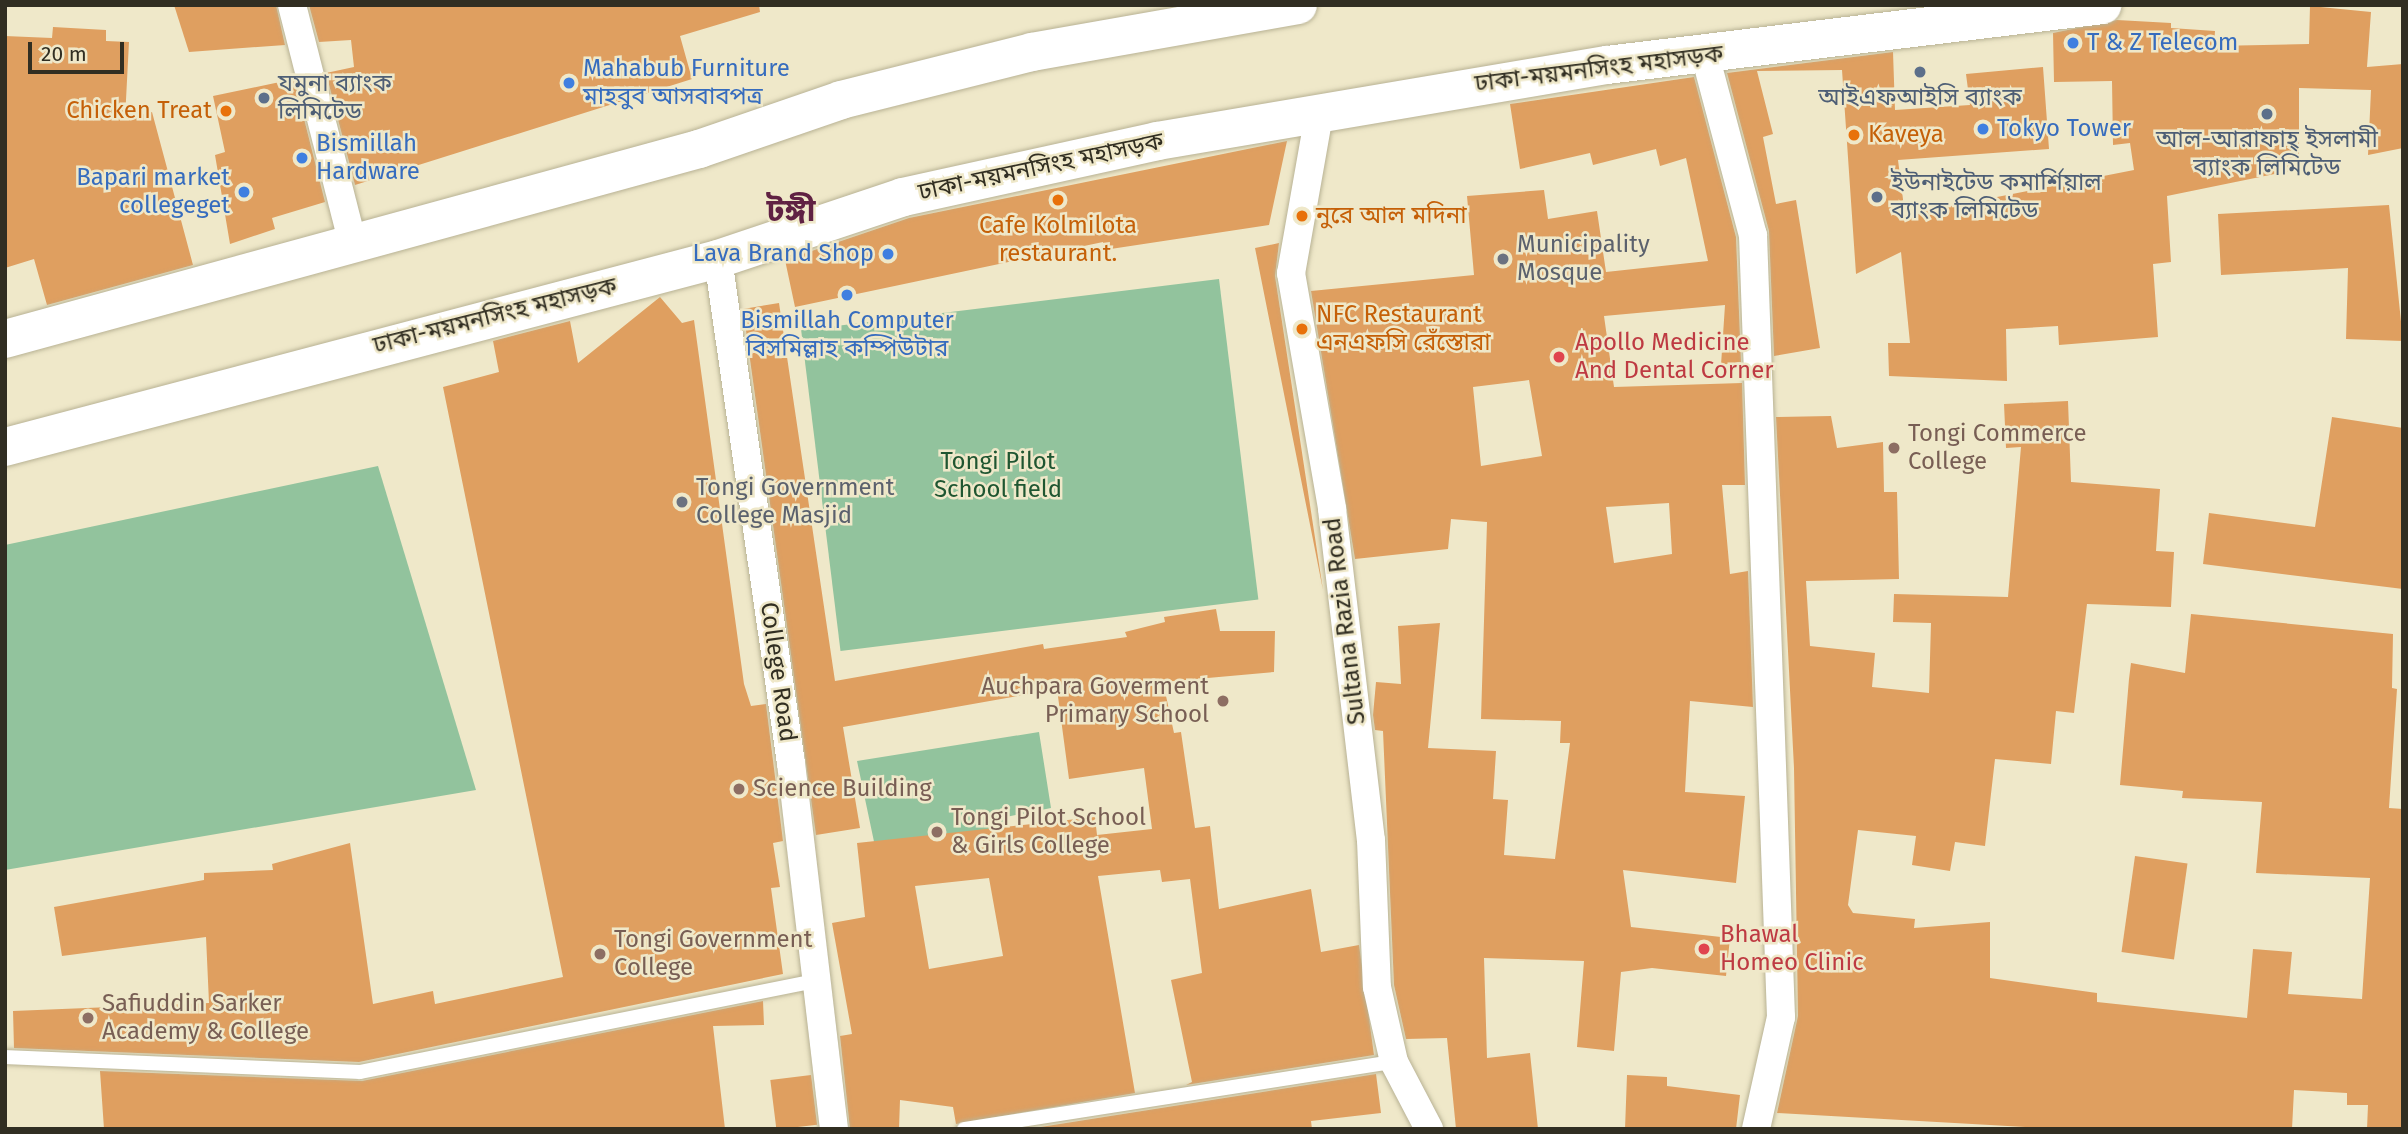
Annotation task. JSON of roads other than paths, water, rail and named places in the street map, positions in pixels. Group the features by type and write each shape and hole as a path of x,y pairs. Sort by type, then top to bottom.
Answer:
{"highway":[{"path":"5,339 202,290 352,240 699,149 841,100 1032,52 1298,5"},
{"name":"ঢাকা-ময়মনসিংহ মহাসড়ক","path":"5,447 718,259 903,197 1320,108 1705,55 2102,5"}],"street":[{"path":"292,5 352,240"},
{"path":"1705,55 1753,235 1781,1017 1756,1129"},
{"name":"Sultana Razia Road","path":"1320,108 1291,273 1332,509 1371,840 1377,987 1394,1062 1429,1129"},
{"name":"College Road","path":"718,259 820,980 834,1129"}],"lane":[{"path":"5,1057 360,1072 820,980"},
{"path":"964,1129 1394,1062"}],"place":[{"name":"T & Z Telecom","path":"2073,43"},
{"name":"আইএফআইসি ব্যাংক","path":"1920,72"},
{"name":"Mahabub Furniture মাহবুব আসবাবপত্র","path":"569,83"},
{"name":"যমুনা ব্যাংক লিমিটেড","path":"264,98"},
{"name":"Chicken Treat","path":"226,111"},
{"name":"আল-আরাফাহ্ ইসলামী ব্যাংক লিমিটেড","path":"2267,114"},
{"name":"Tokyo Tower","path":"1983,129"},
{"name":"Kaveya","path":"1854,135"},
{"name":"Bismillah Hardware","path":"302,158"},
{"name":"Bapari market collegeget","path":"244,192"},
{"name":"ইউনাইটেড কমার্শিয়াল ব্যাংক লিমিটেড","path":"1877,197"},
{"name":"Cafe Kolmilota restaurant.","path":"1058,200"},
{"name":"নুরে আল মদিনা","path":"1302,216"},
{"name":"Lava Brand Shop","path":"888,254"},
{"name":"Municipality Mosque","path":"1503,259"},
{"name":"Bismillah Computer বিসমিল্লাহ কম্পিউটার","path":"847,295"},
{"name":"NFC Restaurant এনএফসি রেঁস্তোরা","path":"1302,329"},
{"name":"Apollo Medicine And Dental Corner","path":"1559,357"},
{"name":"Tongi Commerce College","path":"1894,448"},
{"name":"Tongi Government College Masjid","path":"682,502"},
{"name":"Auchpara Goverment Primary School","path":"1223,701"},
{"name":"Science Building","path":"739,789"},
{"name":"Tongi Pilot School & Girls College","path":"937,832"},
{"name":"Bhawal Homeo Clinic","path":"1704,949"},
{"name":"Tongi Government College","path":"600,954"},
{"name":"Safiuddin Sarker Academy & College","path":"88,1018"}],"district":[{"name":"টঙ্গী","path":"791,210"}],"park label":[{"name":"Tongi Pilot School field","path":"998,476"}]}
